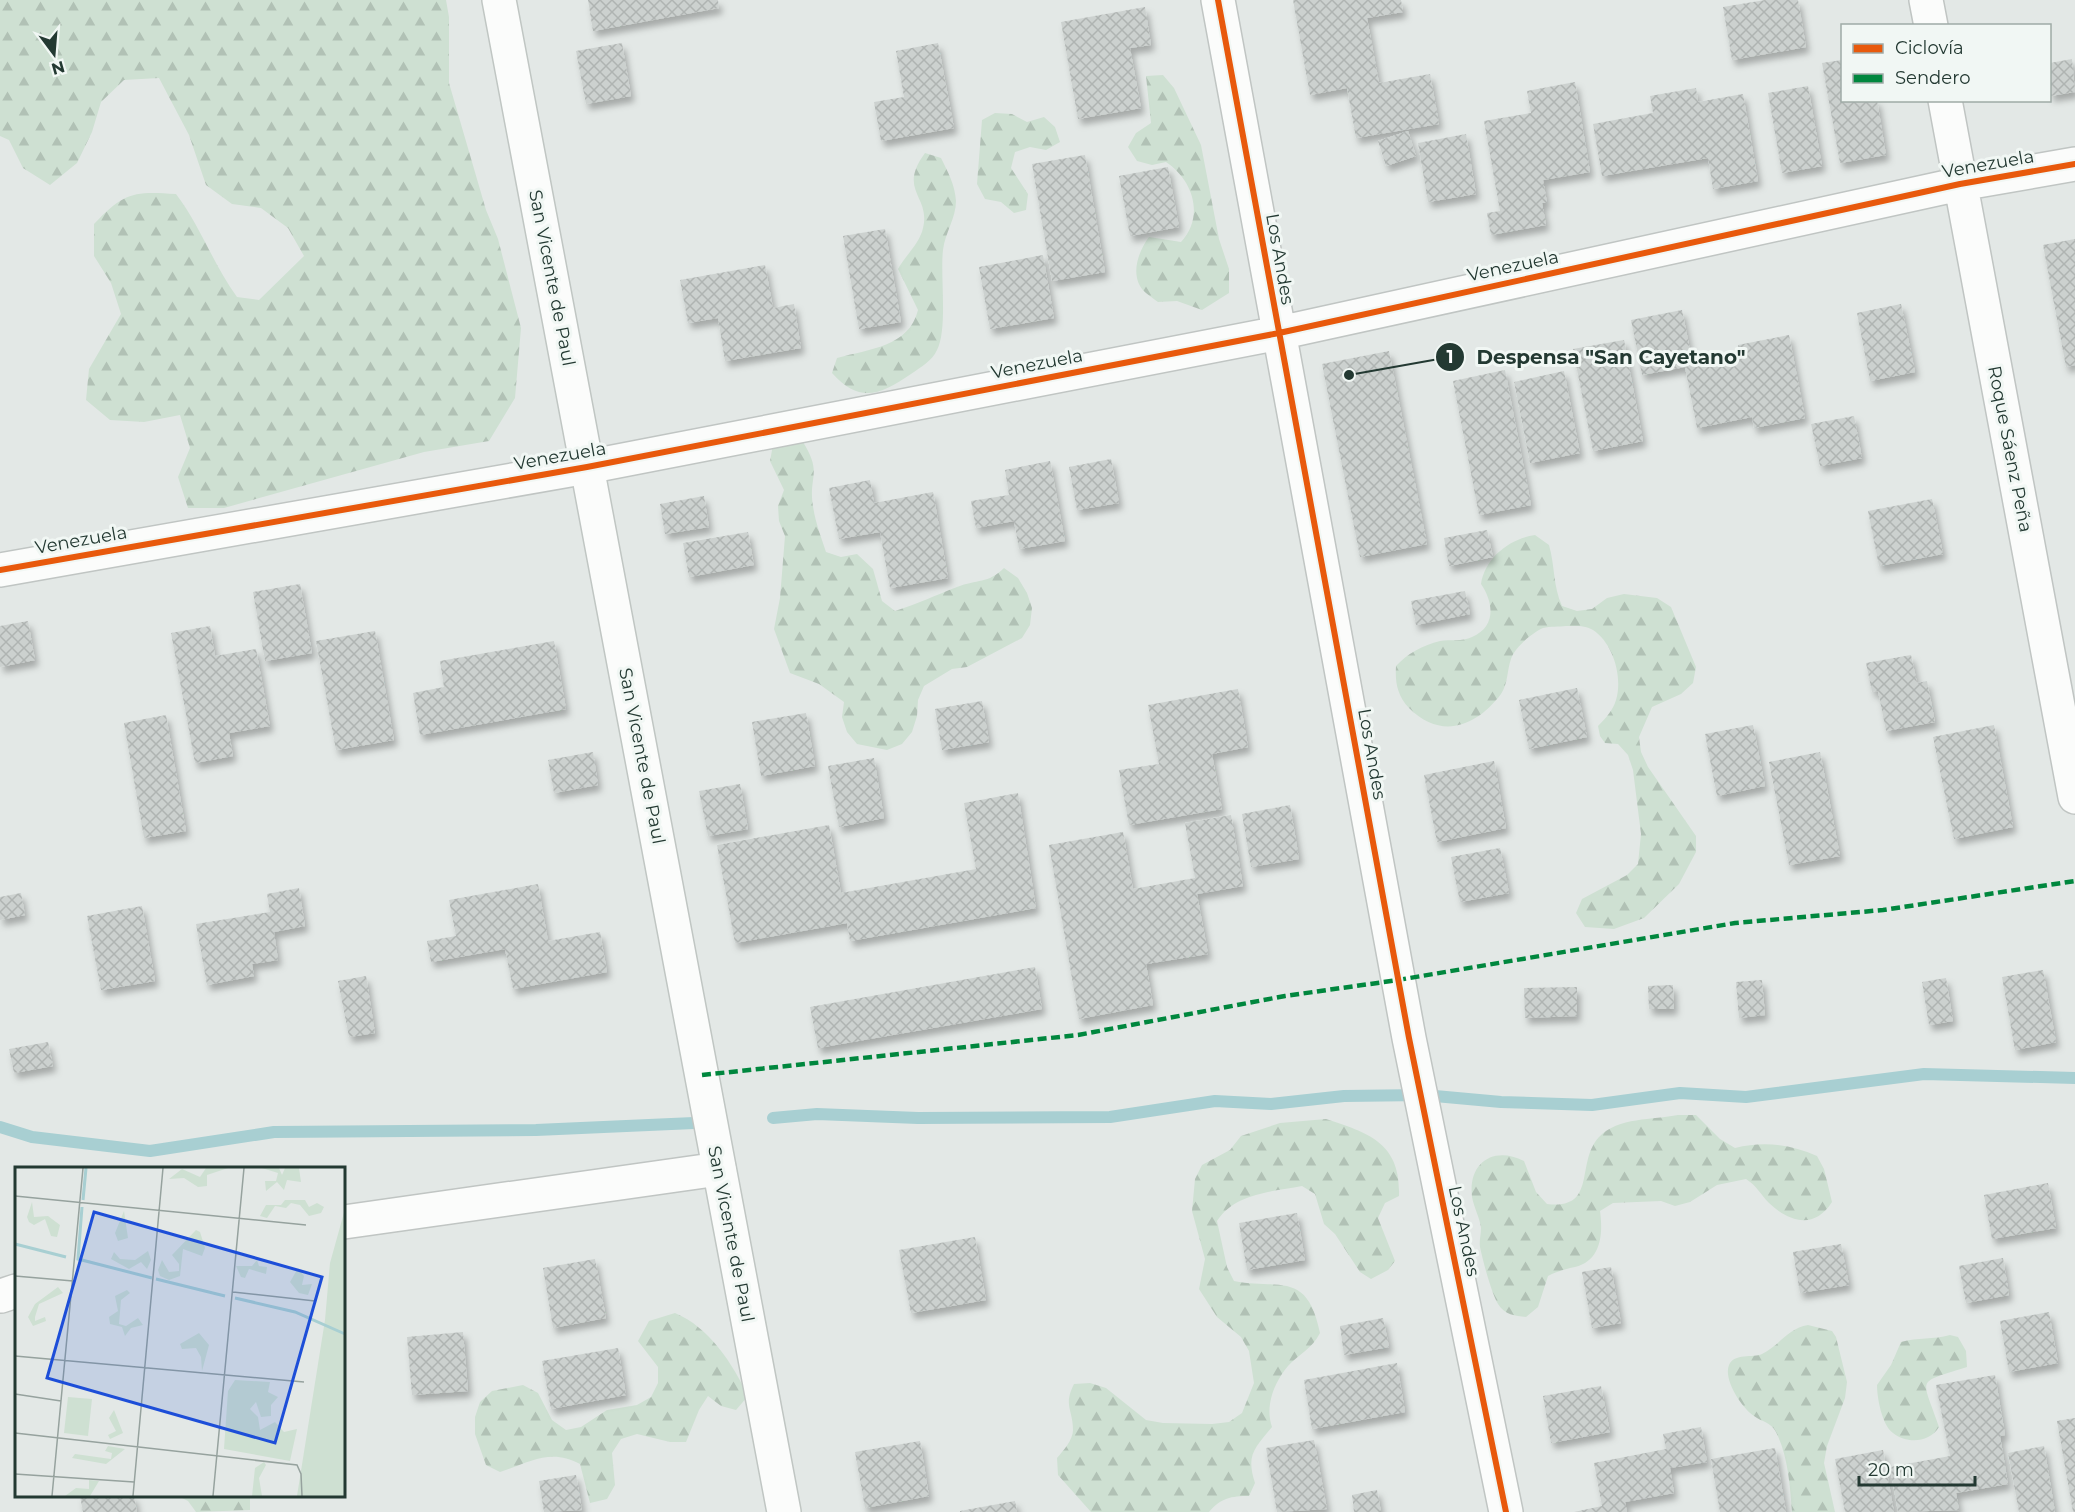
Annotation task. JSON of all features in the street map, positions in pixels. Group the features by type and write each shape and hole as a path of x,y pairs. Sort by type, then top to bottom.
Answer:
{"street":[{"name":"San Vicente de Paul","path":"499,0 784,1512"},
{"name":"Los Andes","path":"1218,0 1409,1038 1506,1512"},
{"path":"1926,0 1931,24"},
{"name":"Roque Sáenz Peña","path":"1945,102 2075,797"},
{"name":"Venezuela","path":"0,570 587,467 1279,333 1960,184 2075,164"},
{"path":"345,1222 719,1169"}],"green space":[{"path":"0,0 446,0 449,17 449,83 486,210 498,239 521,328 515,398 489,441 424,452 224,508 188,508 178,477 190,448 180,415 144,422 110,420 86,400 89,369 121,314 111,283 94,256 94,224 114,205 131,196 150,193 176,194 193,219 237,297 259,300 304,256 288,228 261,208 232,204 206,185 189,135 159,78 124,80 101,102 92,132 77,163 50,185 23,168 9,140 0,136"},
{"path":"1163,75 1174,88 1201,145 1219,239 1229,269 1229,293 1202,310 1177,301 1158,302 1141,288 1137,280 1140,254 1149,237 1181,242 1193,221 1193,199 1183,178 1166,162 1152,165 1137,161 1128,147 1136,133 1151,123 1146,76"},
{"path":"995,113 1012,114 1027,122 1044,117 1055,127 1060,142 1046,150 1030,147 1015,152 1011,168 1028,194 1026,210 1014,213 1001,202 985,199 977,184 982,120"},
{"path":"925,153 941,158 953,184 956,201 943,250 943,316 940,341 937,350 926,364 911,374 880,391 861,392 842,383 832,373 837,358 874,349 897,339 906,332 918,310 898,269 919,239 923,228 923,208 914,185 914,176"},
{"path":"803,442 814,468 813,506 826,552 841,557 857,554 873,569 882,601 895,611 957,587 993,577 1004,568 1018,578 1027,593 1032,608 1030,625 1022,638 967,667 952,669 924,686 918,700 917,716 912,732 902,744 887,750 857,744 847,732 842,717 844,702 819,684 790,673 774,629 780,598 785,536 779,521 778,506 784,490 770,461 773,445"},
{"path":"1535,535 1549,545 1562,606 1577,611 1592,609 1607,598 1624,594 1657,598 1671,607 1696,667 1693,683 1681,694 1652,707 1639,737 1641,752 1648,767 1696,836 1696,852 1679,884 1644,918 1614,929 1585,927 1576,913 1582,899 1627,875 1638,864 1641,834 1633,770 1628,755 1618,744 1605,743 1600,736 1598,726 1615,704 1618,681 1615,661 1600,636 1590,628 1580,626 1549,627 1539,630 1524,641 1513,654 1501,694 1481,715 1458,725 1433,724 1421,718 1409,708 1399,693 1396,666 1410,654 1440,641 1468,639 1480,633 1489,621 1490,614 1488,599 1481,584 1487,566 1508,545"},
{"path":"1696,1115 1720,1139 1735,1148 1766,1144 1797,1149 1817,1156 1824,1169 1832,1202 1818,1216 1802,1220 1794,1219 1777,1210 1746,1179 1717,1185 1690,1202 1675,1206 1661,1201 1613,1203 1600,1211 1601,1237 1596,1252 1591,1258 1575,1267 1548,1276 1538,1307 1526,1317 1504,1311 1493,1292 1480,1247 1481,1228 1472,1197 1474,1174 1479,1166 1485,1160 1503,1155 1524,1161 1536,1192 1547,1204 1563,1204 1573,1200 1580,1192 1588,1159 1599,1137 1616,1126 1636,1120"},
{"path":"1326,1119 1369,1136 1388,1152 1394,1164 1399,1196 1385,1203 1378,1218 1395,1261 1388,1270 1371,1279 1360,1272 1335,1234 1324,1224 1315,1194 1302,1186 1255,1195 1244,1199 1225,1212 1217,1221 1227,1267 1234,1281 1278,1285 1299,1291 1308,1300 1320,1333 1317,1339 1288,1366 1274,1388 1269,1412 1272,1427 1253,1453 1251,1466 1255,1483 1249,1496 1227,1499 1209,1512 1091,1512 1058,1475 1057,1458 1073,1434 1069,1398 1074,1384 1090,1383 1106,1388 1146,1420 1163,1423 1212,1424 1229,1422 1242,1413 1254,1383 1249,1351 1241,1337 1217,1317 1199,1289 1205,1259 1192,1211 1195,1179 1202,1165 1230,1150 1241,1136 1280,1123"},
{"path":"675,1313 699,1327 727,1359 748,1396 736,1410 721,1406 708,1396 699,1410 686,1442 670,1442 637,1434 621,1439 612,1453 615,1485 607,1499 590,1503 580,1464 569,1459 540,1458 500,1472 486,1465 475,1434 475,1417 480,1402 492,1391 523,1385 538,1393 552,1420 566,1430 581,1427 607,1410 637,1405 651,1397 658,1383 658,1367 638,1341 649,1321"},
{"path":"1808,1325 1832,1331 1836,1337 1847,1382 1845,1398 1827,1446 1824,1463 1835,1512 1792,1512 1786,1461 1776,1432 1772,1426 1754,1416 1744,1407 1731,1386 1729,1378 1728,1371 1731,1361 1739,1357 1762,1354 1774,1347 1789,1333"},
{"path":"1950,1335 1958,1337 1966,1351 1967,1367 1938,1376 1927,1384 1926,1390 1939,1427 1924,1439 1911,1440 1899,1437 1889,1429 1883,1418 1877,1385 1891,1365 1901,1342"},
{"path":"180,1497 250,1497 250,1510 196,1512 188,1501"}],"building":[{"path":"588,0 718,0 719,8 593,31"},
{"path":"1293,0 1401,0 1403,12 1367,18 1379,83 1430,74 1439,124 1356,138 1347,88 1310,95"},
{"path":"1765,0 1798,0 1806,47 1732,60 1723,7"},
{"path":"1145,7 1151,45 1130,48 1141,108 1078,119 1061,22"},
{"path":"622,43 631,96 586,104 576,51"},
{"path":"938,43 954,128 881,141 874,102 904,97 896,51"},
{"path":"2072,59 2075,92 2051,96 2051,63"},
{"path":"1841,60 1841,102 1877,102 1886,155 1840,163 1822,63"},
{"path":"1575,82 1590,172 1543,180 1547,203 1542,203 1546,225 1491,235 1487,213 1500,211 1484,121 1531,113 1527,91"},
{"path":"1808,86 1822,166 1782,173 1768,93"},
{"path":"1696,88 1698,102 1743,94 1758,181 1713,189 1708,158 1602,176 1593,124 1653,113 1650,96"},
{"path":"1408,131 1416,156 1386,166 1378,141"},
{"path":"1466,134 1476,194 1428,202 1418,143"},
{"path":"1085,155 1105,272 1052,281 1032,164"},
{"path":"1168,167 1179,227 1130,236 1119,176"},
{"path":"885,229 901,322 859,329 843,236"},
{"path":"2075,239 2075,365 2066,367 2043,245"},
{"path":"1043,255 1054,318 990,329 979,267"},
{"path":"765,265 773,308 794,304 801,348 725,361 718,318 688,323 680,280"},
{"path":"1901,304 1915,372 1870,381 1857,313"},
{"path":"1682,310 1693,365 1740,356 1738,345 1789,335 1805,418 1754,428 1752,417 1697,428 1685,367 1642,375 1631,320"},
{"path":"1624,340 1643,441 1593,451 1573,349"},
{"path":"1389,351 1427,544 1360,557 1322,364"},
{"path":"1505,370 1531,505 1479,515 1453,381"},
{"path":"1564,371 1580,453 1530,463 1514,382"},
{"path":"1854,416 1862,458 1820,466 1811,424"},
{"path":"1111,459 1119,503 1077,510 1069,467"},
{"path":"1050,461 1065,541 1019,549 1014,521 976,528 971,501 1009,495 1005,470"},
{"path":"870,480 874,503 933,492 948,578 890,588 880,532 839,539 829,488"},
{"path":"704,496 709,527 665,534 660,504"},
{"path":"1932,499 1943,554 1879,566 1868,511"},
{"path":"1487,530 1493,557 1449,566 1444,538"},
{"path":"748,532 754,565 689,577 683,543"},
{"path":"300,584 312,653 265,661 253,592"},
{"path":"1465,591 1470,614 1416,625 1411,601"},
{"path":"28,621 35,660 0,667 0,626"},
{"path":"210,626 215,656 256,649 270,726 229,733 233,756 195,763 171,633"},
{"path":"375,631 394,740 336,750 316,641"},
{"path":"554,641 566,709 420,735 413,693 444,687 440,661"},
{"path":"1911,655 1917,683 1927,681 1935,722 1886,731 1878,691 1872,692 1866,663"},
{"path":"1577,688 1587,737 1529,749 1519,700"},
{"path":"1238,689 1248,747 1212,754 1222,809 1129,825 1119,770 1159,764 1148,705"},
{"path":"982,701 989,742 942,750 935,709"},
{"path":"806,713 815,766 761,776 752,722"},
{"path":"166,715 186,831 144,838 124,723"},
{"path":"1753,725 1765,786 1717,796 1705,734"},
{"path":"1994,725 2013,827 1954,839 1933,737"},
{"path":"593,752 598,785 554,793 548,760"},
{"path":"1820,752 1840,856 1789,865 1769,762"},
{"path":"874,758 884,818 839,827 828,766"},
{"path":"1494,761 1506,828 1437,842 1424,775"},
{"path":"740,784 748,829 708,836 699,791"},
{"path":"1018,793 1036,908 850,941 847,923 735,943 717,845 829,825 841,893 976,869 964,803"},
{"path":"1290,805 1299,859 1251,867 1242,814"},
{"path":"1231,815 1243,886 1197,894 1208,954 1146,964 1153,1005 1079,1019 1049,845 1123,832 1133,889 1195,878 1185,823"},
{"path":"1500,848 1509,893 1460,902 1451,857"},
{"path":"538,884 548,941 600,932 607,972 513,989 505,949 431,962 427,941 456,936 449,900"},
{"path":"299,888 305,926 274,932 278,960 252,964 254,976 207,985 196,924 270,912 267,894"},
{"path":"21,893 25,915 0,920 0,897"},
{"path":"142,906 155,981 101,990 87,916"},
{"path":"1035,967 1042,1009 818,1048 810,1007"},
{"path":"2043,970 2056,1042 2015,1050 2002,977"},
{"path":"366,976 375,1033 349,1037 338,981"},
{"path":"1946,978 1953,1021 1929,1025 1922,982"},
{"path":"1762,980 1765,1015 1739,1018 1736,982"},
{"path":"1673,985 1674,1009 1649,1009 1648,986"},
{"path":"1577,987 1577,1016 1525,1018 1524,988"},
{"path":"48,1042 53,1066 14,1073 9,1049"},
{"path":"2048,1183 2056,1228 1992,1239 1984,1195"},
{"path":"1297,1213 1305,1260 1247,1270 1239,1223"},
{"path":"975,1237 986,1300 911,1313 899,1250"},
{"path":"1841,1244 1849,1285 1800,1293 1793,1252"},
{"path":"2003,1258 2009,1295 1966,1303 1959,1266"},
{"path":"595,1259 606,1318 553,1328 543,1268"},
{"path":"1611,1267 1621,1323 1592,1328 1582,1272"},
{"path":"2049,1312 2058,1363 2009,1372 2000,1321"},
{"path":"1383,1318 1389,1347 1344,1355 1340,1326"},
{"path":"463,1332 468,1391 412,1395 407,1337"},
{"path":"618,1348 626,1395 551,1409 542,1361"},
{"path":"1397,1363 1405,1412 1312,1429 1304,1380"},
{"path":"1995,1375 2005,1435 2000,1436 2008,1484 1956,1493 1959,1510 1898,1512 1890,1467 1950,1456 1936,1385"},
{"path":"1601,1386 1610,1432 1551,1443 1543,1396"},
{"path":"2075,1418 2075,1512 2073,1512 2057,1421"},
{"path":"1701,1427 1707,1462 1670,1468 1674,1493 1625,1502 1627,1512 1574,1512 1602,1506 1594,1463 1666,1449 1663,1434"},
{"path":"1314,1440 1327,1509 1277,1512 1266,1448"},
{"path":"920,1441 929,1496 865,1508 855,1452"},
{"path":"2044,1446 2055,1512 2019,1512 2008,1453"},
{"path":"1775,1448 1786,1512 1720,1512 1711,1459"},
{"path":"1883,1450 1894,1512 1845,1512 1835,1459"},
{"path":"576,1475 582,1510 544,1512 539,1481"},
{"path":"1377,1490 1381,1512 1354,1512 1352,1495"},
{"path":"80,1497 134,1497 137,1512 83,1512"},
{"path":"1015,1501 1017,1512 960,1512 960,1511"}],"waterway":[{"path":"773,1118 817,1114 918,1118 1110,1117 1215,1101 1271,1104 1344,1096 1424,1095 1501,1102 1592,1105 1680,1093 1746,1097 1924,1074 2075,1078"},
{"path":"0,1127 32,1137 150,1151 274,1132 536,1130 694,1123"}],"marked path":[{"path":"702,1075 1078,1035 1285,996 1398,980 1735,923 1883,910 2075,881"}],"cycle path":[{"path":"1218,0 1409,1038 1506,1512"},
{"path":"0,570 587,467 1279,333 1960,184 2075,164"}],"place":[{"name":"Despensa \"San Cayetano\"","path":"1349,375"}]}
